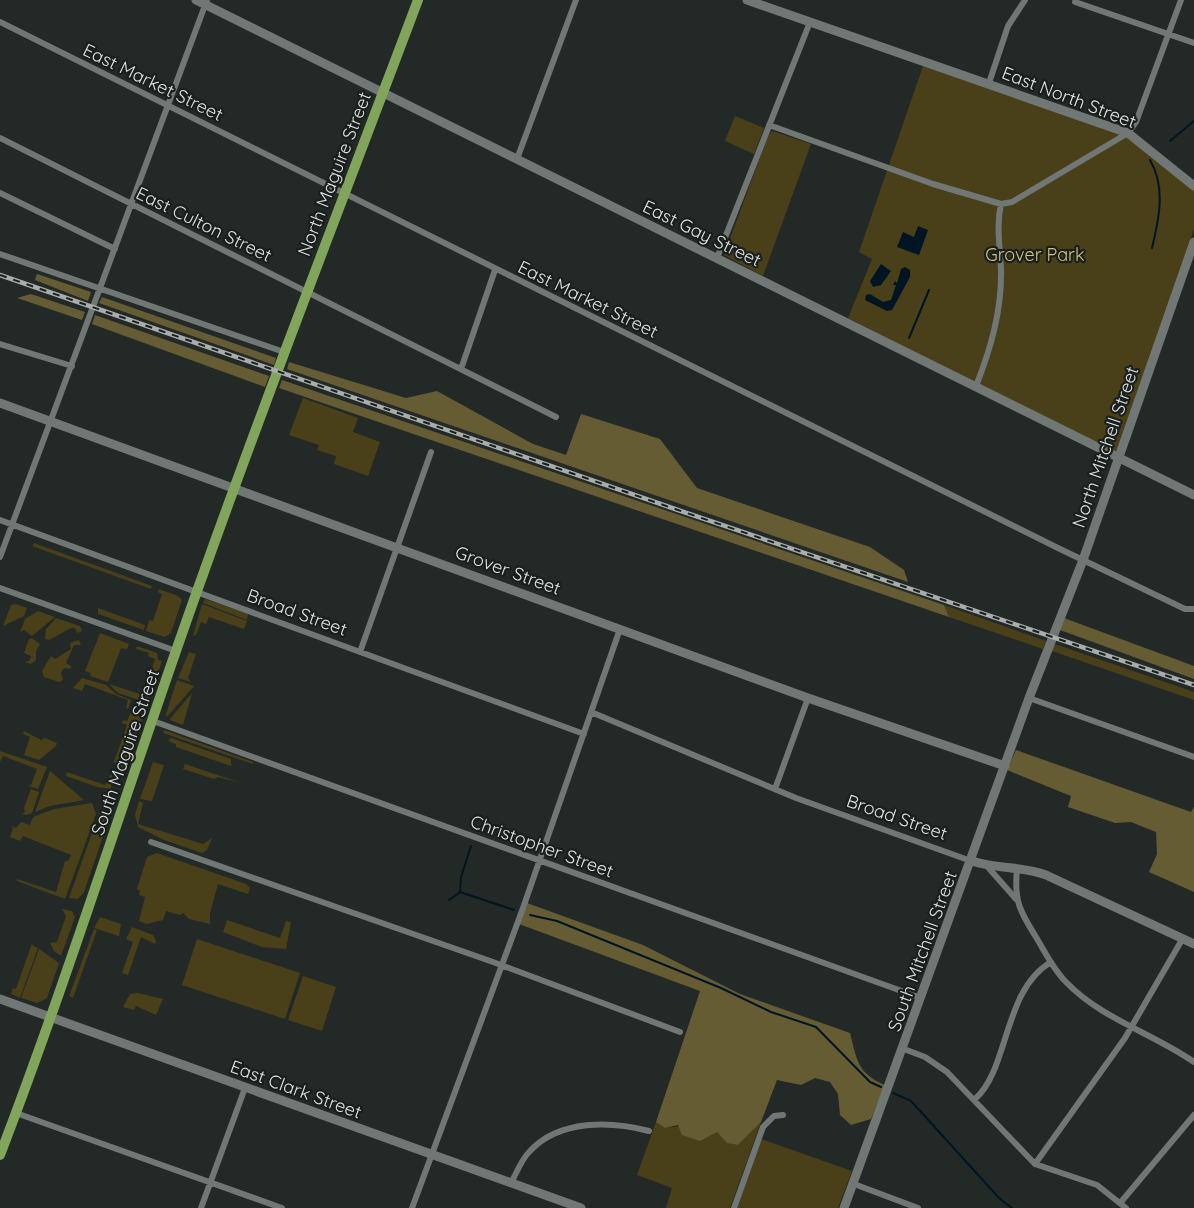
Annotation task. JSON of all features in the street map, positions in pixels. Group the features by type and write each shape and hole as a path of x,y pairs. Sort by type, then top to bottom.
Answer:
{"main road":[{"name":"North Maguire Street","path":"283,356 418,0"},
{"name":"South Maguire Street","path":"0,1155 50,1018 196,594 283,356"}],"street":[{"path":"517,159 576,0"},
{"name":"East North Street","path":"747,0 989,83 1128,134 1194,186"},
{"name":"East North Street","path":"989,83 1008,26 1026,0"},
{"path":"769,125 902,173 1001,204 1022,198 1128,134 1136,122 1181,0"},
{"name":"East Gay Street","path":"202,1 382,93 1194,495"},
{"path":"0,557 168,105 202,1"},
{"path":"1075,2 1194,43"},
{"name":"East Market Street","path":"0,22 495,270 1083,560 1185,609 1194,609"},
{"path":"717,258 810,22"},
{"name":"East Culton Street","path":"0,138 556,417"},
{"path":"0,193 115,249"},
{"path":"976,386 993,340 999,310 1001,268 998,224 1001,204"},
{"name":"North Mitchell Street","path":"1053,637 1120,458 1194,242"},
{"path":"0,254 100,288 283,356"},
{"path":"461,369 495,270"},
{"path":"0,344 72,366"},
{"name":"Grover Street","path":"0,403 397,546 808,698 1005,766"},
{"path":"360,652 431,452"},
{"name":"Broad Street","path":"0,520 196,594 584,734"},
{"path":"0,588 176,651"},
{"path":"412,1208 501,967 620,629"},
{"name":"South Mitchell Street","path":"844,1208 1053,637"},
{"path":"775,789 808,698"},
{"path":"1029,698 1194,757"},
{"name":"Broad Street","path":"591,712 775,789 972,861 1046,875 1194,944"},
{"name":"Christopher Street","path":"153,722 921,998"},
{"path":"151,842 680,1032"},
{"path":"986,865 1016,899 1022,914 1051,962 1076,992 1194,1062"},
{"path":"1016,899 1017,868"},
{"path":"1035,1164 1132,1026 1183,938"},
{"path":"975,1099 985,1089 1011,1020 1029,981 1051,962"},
{"name":"East Clark Street","path":"0,999 581,1208"},
{"path":"904,1049 925,1057 948,1072 1035,1164 1097,1185 1126,1208"},
{"path":"201,1208 245,1088"},
{"path":"16,1113 282,1208"},
{"path":"734,1208 762,1127 774,1116 783,1114"},
{"path":"1121,1202 1194,1115"},
{"path":"511,1183 522,1161 536,1145 568,1130 604,1122 649,1131"},
{"path":"854,1184 918,1208"}],"green space":[{"name":"Grover Park","path":"923,66 1128,133 1194,186 1194,229 1120,458 848,318 872,259 859,252"},
{"path":"735,116 764,128 754,154 725,141"},
{"path":"772,131 811,144 763,276 724,255 768,136"},
{"path":"303,398 358,418 353,432 380,442 368,476 334,464 336,456 317,450 319,445 289,435"},
{"path":"34,543 152,586 151,589 32,546"},
{"path":"159,589 178,596 182,600 171,633 165,637 146,631 149,620 153,621 162,594 158,592"},
{"path":"205,599 248,614 247,620 203,603"},
{"path":"16,604 27,608 24,616 3,626 11,605"},
{"path":"202,604 247,621 244,629 209,617 206,624 201,622 196,635 193,636"},
{"path":"944,605 1046,641 1043,649 949,617"},
{"path":"98,608 145,625 144,630 98,614"},
{"path":"38,611 55,617 32,636 24,630 20,632 25,619"},
{"path":"56,618 80,626 82,631 77,633 75,628 71,628 49,640 45,639 46,629"},
{"path":"100,633 129,644 127,649 121,648 108,682 90,676 91,673 85,671"},
{"path":"32,638 40,644 36,651 36,660 31,664 24,662 29,661 31,656 24,653 29,639"},
{"path":"79,640 81,645 74,645 66,663 71,666 70,669 64,668 61,673 63,680 59,682 44,677 42,671 51,656 55,659 71,649 70,643"},
{"path":"1055,644 1194,692 1194,700 1052,651"},
{"path":"137,646 157,653 158,660 162,661 148,703 118,693 109,684 143,695 155,659 148,656 149,653 136,649"},
{"path":"189,652 196,654 188,678 191,682 178,678"},
{"path":"82,678 106,685 116,694 131,700 128,709 126,708 128,700 85,684 82,691 73,688"},
{"path":"177,680 194,686 167,717 166,714"},
{"path":"192,693 183,725 170,720 170,719"},
{"path":"132,710 146,710 122,770 115,767 117,764 114,762 127,725 122,723 123,720 127,721"},
{"path":"164,730 253,762 253,764 163,733"},
{"path":"24,731 41,740 45,738 57,743 56,746 39,760 24,755 30,737 23,734"},
{"path":"171,738 231,759 231,766 176,747 176,744 168,741"},
{"path":"0,751 47,767 38,789 28,786 31,785 37,769 3,756 0,762"},
{"path":"153,762 164,765 152,801 140,799"},
{"path":"185,764 241,783 218,777 214,779 183,769"},
{"path":"50,771 84,800 50,806 35,812"},
{"path":"67,772 105,785 112,773 111,789 97,787 66,776"},
{"path":"31,789 39,792 32,813 22,814 25,812 24,808"},
{"path":"139,801 143,803 138,824 203,844 212,838 207,850 202,853 164,840 138,827 135,815"},
{"path":"92,803 96,814 65,899 17,881 17,879 56,892 65,861 68,861 71,855 23,836 20,841 10,837 13,828 10,826 16,828 21,822 30,825 33,817 54,809"},
{"path":"104,812 110,816 84,892 78,899 69,898 99,813"},
{"path":"157,853 246,884 250,888 248,894 218,884 210,913 210,924 189,919 183,913 180,915 166,911 163,920 147,924 139,921 145,897 139,895 140,891 137,889 147,857"},
{"path":"62,909 72,911 75,917 61,956 54,951 50,943 57,942 66,916"},
{"path":"100,917 121,924 119,936 94,928"},
{"path":"227,920 280,938 286,921 291,922 286,949 262,947 223,932"},
{"path":"132,927 153,935 156,941 155,944 141,937 128,975 122,973 133,942 126,939"},
{"path":"94,929 97,930 73,998 69,996"},
{"path":"197,939 300,973 285,1019 182,985"},
{"path":"32,943 38,948 20,998 11,994 13,988 16,989"},
{"path":"39,949 59,963 47,998 37,1003 21,998"},
{"path":"303,976 336,987 322,1031 288,1020"},
{"path":"138,993 163,999 156,1015 136,1006 134,1010 123,1007 130,994"},
{"path":"656,1122 665,1128 684,1126 707,1129 738,1145 761,1122 730,1208 666,1208 672,1188 637,1175"},
{"path":"761,1139 852,1171 838,1208 736,1208"}],"shaded area":[{"path":"37,274 91,292 88,301 35,280"},
{"path":"31,294 85,312 82,320 17,298"},
{"path":"102,297 276,358 274,365 99,303"},
{"path":"95,315 269,376 265,387 92,324"},
{"path":"289,362 406,398 437,391 533,444 566,455 581,414 660,439 697,488 870,547 904,570 908,582 287,369"},
{"path":"282,380 944,605 949,617 279,388"},
{"path":"1064,618 1194,666 1194,679 1060,630"},
{"path":"1016,750 1191,812 1194,807 1194,892 1149,872 1157,854 1156,832 1131,822 1115,823 1068,807 1071,796 1007,770"},
{"path":"527,903 643,945 740,994 850,1033 863,1070 885,1085 871,1119 851,1125 840,1115 838,1094 830,1082 815,1078 801,1085 777,1080 761,1122 738,1145 727,1143 717,1132 700,1141 682,1135 678,1125 665,1128 656,1122 700,991 519,924"}],"water":[{"path":"918,226 928,230 919,255 897,247 903,232 914,237"},
{"path":"881,264 891,271 881,285 873,287 870,281"},
{"path":"905,267 910,270 910,277 892,310 887,311 865,300 866,295 870,294 883,302 891,300 896,285 893,285 895,281 897,283 901,269"}],"waterway":[{"path":"1170,141 1194,121"},
{"path":"1150,160 1160,192 1159,215 1152,248"},
{"path":"909,338 929,290"},
{"path":"471,846 461,877 460,892 514,910"},
{"path":"449,900 459,893"},
{"path":"530,915 557,921 721,988 771,1012 816,1027 870,1082 881,1087"},
{"path":"893,1093 911,1101 1000,1199 1012,1208"}],"railway":[{"path":"0,275 675,509 1194,685"}]}
